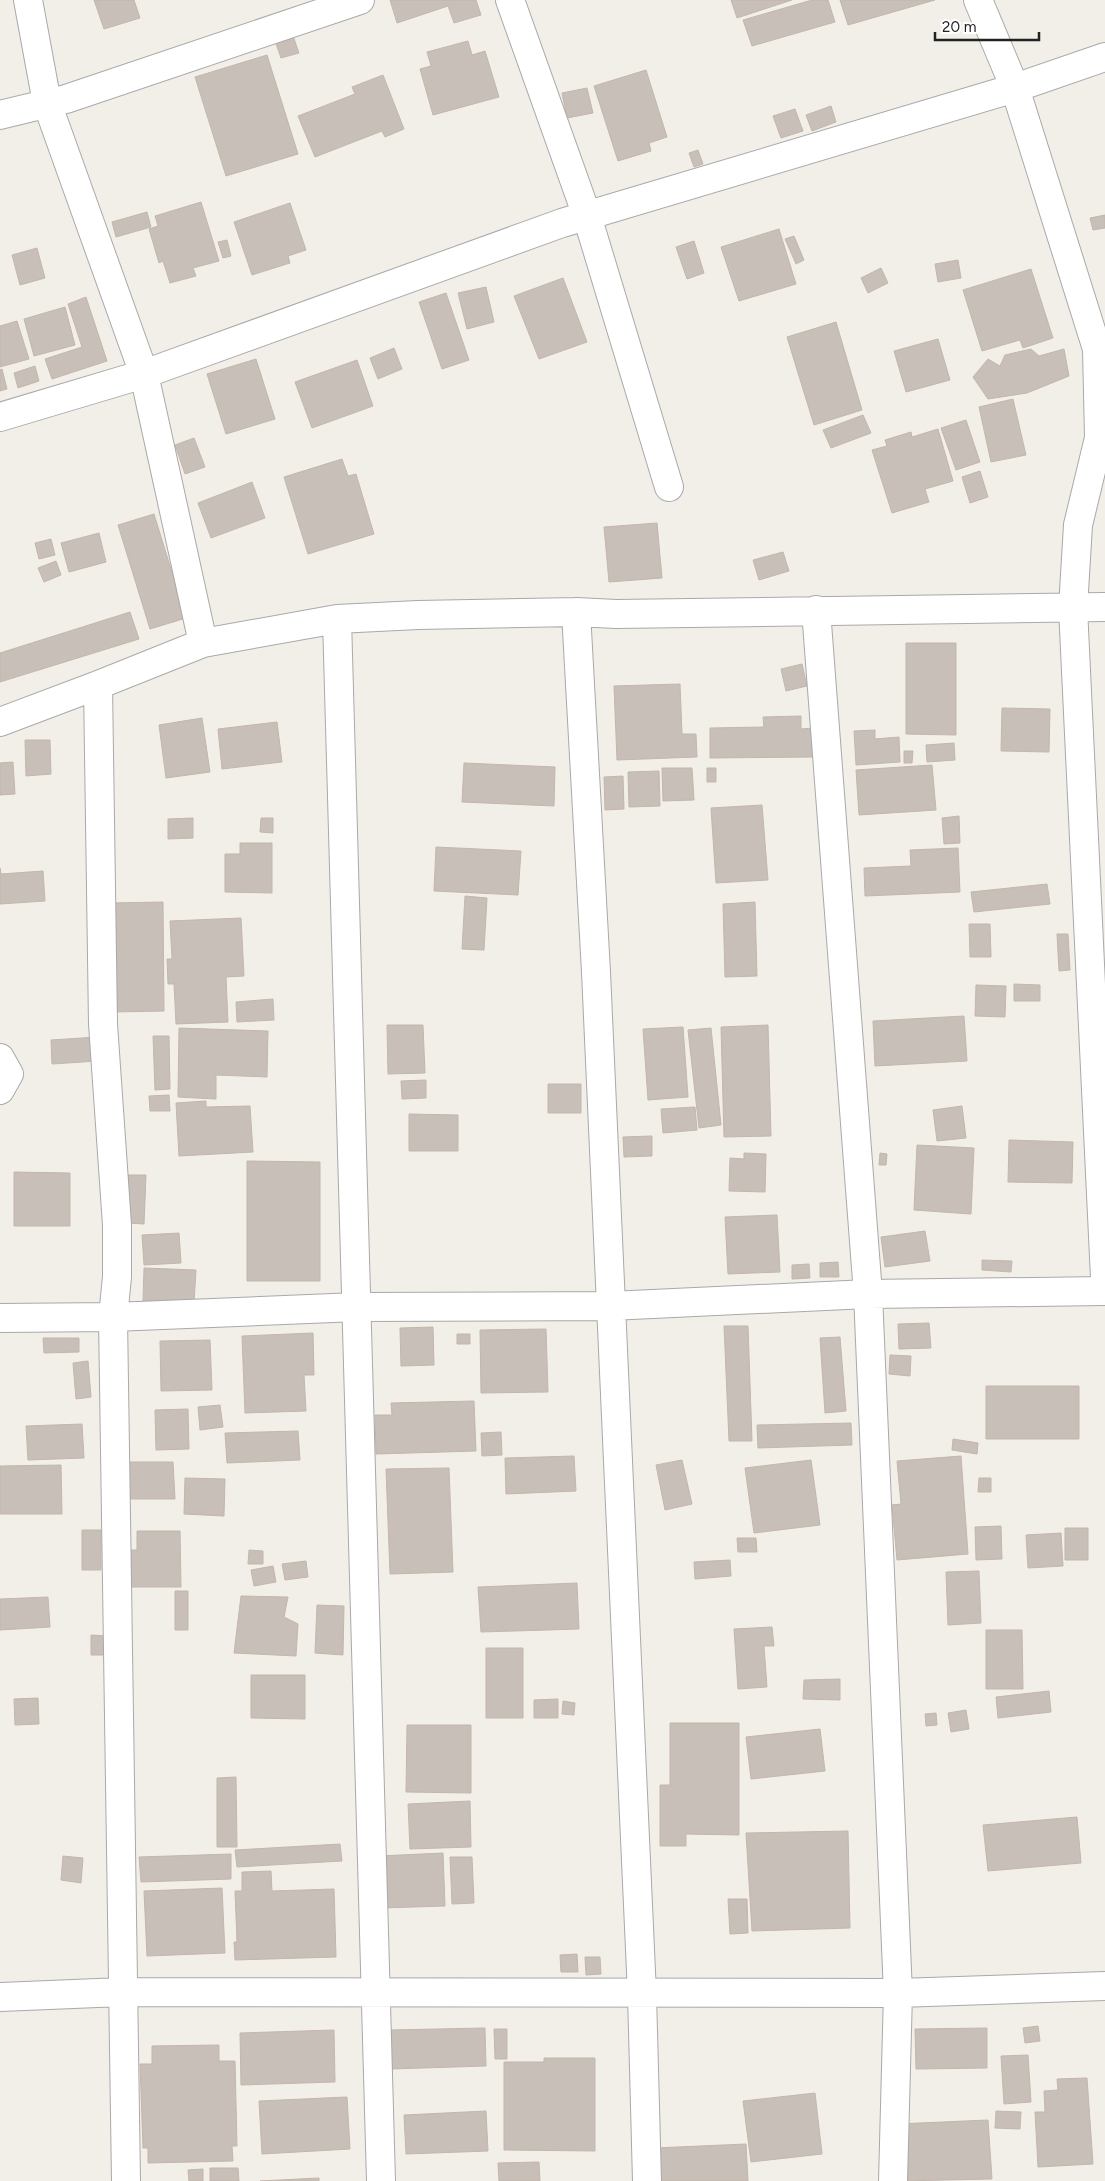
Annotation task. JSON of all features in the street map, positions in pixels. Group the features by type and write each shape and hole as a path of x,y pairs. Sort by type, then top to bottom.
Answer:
{"street":[{"path":"28,0 47,103 144,374 203,643"},
{"path":"0,115 47,103 360,0"},
{"path":"510,0 587,216 669,487"},
{"path":"978,0 1015,88 1097,349 1098,438 1078,525 1073,608 1105,1278"},
{"path":"0,417 144,374 587,216 1015,88 1105,57"},
{"path":"0,722 203,643 337,619 418,615 576,612 616,614 1105,607"},
{"path":"816,610 868,1294 898,1993 893,2181"},
{"path":"576,612 596,972 642,1994 647,2181"},
{"path":"337,619 381,2181"},
{"path":"98,685 103,1024 117,1225 117,1277 113,1317 126,2181"},
{"path":"0,1058 9,1074 0,1090"},
{"path":"0,1318 113,1317 357,1307 610,1306 868,1294 1105,1291"},
{"path":"0,1997 122,1992 898,1993 1105,1986"}],"building":[{"path":"94,0 134,0 140,18 104,29"},
{"path":"390,0 476,0 481,15 454,23 448,6 397,23"},
{"path":"731,0 792,0 737,18"},
{"path":"812,0 828,0 835,22 752,46 743,20"},
{"path":"840,0 935,0 848,25"},
{"path":"292,33 299,53 281,58 274,38"},
{"path":"468,41 472,55 485,51 499,97 433,115 420,69 431,66 427,52"},
{"path":"267,55 298,154 226,176 195,77"},
{"path":"646,70 667,137 649,143 651,151 618,161 594,86"},
{"path":"383,75 404,129 385,137 382,131 315,157 298,116 355,94 352,87"},
{"path":"587,88 593,113 567,118 562,93"},
{"path":"831,106 836,122 812,131 806,115"},
{"path":"795,109 803,131 781,138 773,116"},
{"path":"698,150 703,164 694,167 689,153"},
{"path":"201,202 219,261 193,268 196,276 170,283 163,261 159,263 149,229 158,226 155,216"},
{"path":"290,203 306,250 288,256 290,263 252,275 234,222"},
{"path":"147,212 151,227 116,237 112,222"},
{"path":"1105,215 1105,228 1093,230 1090,218"},
{"path":"779,229 796,284 739,301 721,247"},
{"path":"794,236 804,260 796,264 785,239"},
{"path":"227,240 231,256 223,258 218,242"},
{"path":"694,241 704,273 687,279 676,247"},
{"path":"37,248 45,278 20,285 12,255"},
{"path":"958,260 961,278 938,282 935,264"},
{"path":"881,268 888,283 868,293 861,278"},
{"path":"1031,269 1053,338 1023,348 1020,340 982,351 963,290"},
{"path":"563,278 587,342 539,359 514,296"},
{"path":"486,287 494,322 467,329 458,293"},
{"path":"446,293 469,360 442,369 419,302"},
{"path":"86,297 107,361 52,379 45,359 82,347 68,304"},
{"path":"65,307 75,345 34,356 24,319"},
{"path":"17,321 29,359 0,367 0,326"},
{"path":"836,322 862,410 814,425 787,337"},
{"path":"938,339 950,380 906,392 894,351"},
{"path":"394,348 402,369 378,379 370,358"},
{"path":"1031,349 1039,356 1064,349 1069,376 1027,393 988,399 973,377 988,359 1000,366 1005,355"},
{"path":"256,359 275,419 226,434 207,374"},
{"path":"357,360 373,406 312,428 295,382"},
{"path":"35,366 39,381 18,388 14,373"},
{"path":"2,369 7,389 0,391 0,370"},
{"path":"1013,399 1026,455 991,462 979,407"},
{"path":"863,415 871,433 831,448 823,430"},
{"path":"966,420 980,462 956,470 941,428"},
{"path":"938,429 953,481 925,489 929,502 892,513 872,450 887,446 885,440 911,432 912,437"},
{"path":"194,438 205,467 185,474 175,445"},
{"path":"342,459 348,476 356,474 374,534 308,554 284,477"},
{"path":"980,471 988,497 970,503 962,477"},
{"path":"252,482 265,518 211,538 198,503"},
{"path":"154,514 186,618 150,629 118,525"},
{"path":"657,523 662,578 609,582 604,527"},
{"path":"99,533 106,562 69,572 61,543"},
{"path":"51,539 55,555 39,559 35,543"},
{"path":"783,552 789,571 759,580 753,560"},
{"path":"56,561 61,575 44,582 38,568"},
{"path":"130,612 139,639 0,682 0,653"},
{"path":"906,643 956,643 956,735 906,734"},
{"path":"802,664 807,686 786,691 781,669"},
{"path":"680,684 682,734 696,734 697,757 617,760 614,686"},
{"path":"1002,708 1050,709 1049,752 1001,751"},
{"path":"801,716 801,729 813,728 813,757 710,758 710,728 764,727 763,717"},
{"path":"202,718 210,772 166,778 159,725"},
{"path":"277,722 282,762 222,769 218,729"},
{"path":"875,730 875,739 899,737 900,762 856,765 854,731"},
{"path":"25,740 50,740 51,774 26,776"},
{"path":"954,743 955,760 927,762 926,745"},
{"path":"904,751 913,751 912,763 904,763"},
{"path":"13,762 15,794 0,795 0,763"},
{"path":"464,763 555,767 554,806 462,802"},
{"path":"932,765 936,810 859,815 856,770"},
{"path":"662,768 692,768 694,800 663,801"},
{"path":"707,768 716,768 716,782 707,782"},
{"path":"659,771 660,806 629,807 628,772"},
{"path":"623,776 624,809 605,810 604,777"},
{"path":"762,805 768,880 716,883 711,808"},
{"path":"959,816 960,843 944,844 942,818"},
{"path":"193,818 193,838 168,839 168,819"},
{"path":"261,818 273,818 273,833 260,832"},
{"path":"240,843 272,843 272,893 225,892 225,854 240,854"},
{"path":"436,847 521,851 518,895 434,891"},
{"path":"958,848 960,892 865,896 864,868 911,866 910,850"},
{"path":"0,868 1,874 43,871 45,901 0,904"},
{"path":"1047,884 1050,904 974,912 971,892"},
{"path":"465,896 487,898 484,950 462,949"},
{"path":"163,902 164,1011 113,1012 110,903"},
{"path":"755,902 757,976 725,977 723,904"},
{"path":"241,918 244,976 226,977 228,1022 176,1024 174,984 168,984 167,959 172,959 170,921"},
{"path":"969,924 990,924 991,957 970,957"},
{"path":"1057,934 1068,934 1070,970 1059,971"},
{"path":"1014,984 1040,985 1040,1001 1014,1001"},
{"path":"976,985 1006,986 1005,1017 975,1016"},
{"path":"273,999 274,1020 237,1022 236,1002"},
{"path":"964,1016 967,1061 875,1066 873,1021"},
{"path":"387,1025 423,1025 425,1073 388,1074"},
{"path":"768,1025 771,1136 724,1137 721,1027"},
{"path":"683,1027 688,1097 648,1100 643,1029"},
{"path":"179,1028 268,1031 267,1077 216,1075 216,1099 178,1097"},
{"path":"711,1028 721,1125 699,1128 688,1030"},
{"path":"153,1036 169,1036 170,1089 155,1090"},
{"path":"97,1037 98,1061 52,1064 51,1040"},
{"path":"426,1080 426,1098 402,1099 401,1081"},
{"path":"548,1084 581,1084 581,1113 548,1113"},
{"path":"169,1095 170,1111 150,1111 149,1096"},
{"path":"206,1101 206,1107 250,1106 253,1152 179,1156 176,1103"},
{"path":"962,1106 966,1138 937,1141 933,1110"},
{"path":"695,1107 697,1130 663,1133 661,1109"},
{"path":"409,1114 458,1115 458,1151 409,1151"},
{"path":"652,1136 652,1156 624,1157 623,1137"},
{"path":"1009,1140 1073,1142 1072,1183 1008,1182"},
{"path":"917,1145 974,1148 971,1214 914,1210"},
{"path":"744,1153 766,1154 765,1192 729,1191 730,1158 744,1159"},
{"path":"880,1153 887,1154 886,1165 879,1165"},
{"path":"247,1161 320,1162 320,1281 247,1281"},
{"path":"14,1172 70,1173 70,1226 14,1226"},
{"path":"128,1175 146,1175 144,1224 127,1223"},
{"path":"777,1215 780,1272 728,1274 725,1217"},
{"path":"925,1231 930,1261 885,1267 881,1237"},
{"path":"179,1233 181,1263 144,1265 142,1235"},
{"path":"982,1260 1012,1261 1011,1272 982,1270"},
{"path":"838,1262 839,1277 820,1277 820,1263"},
{"path":"809,1264 810,1278 792,1279 792,1265"},
{"path":"144,1268 196,1270 194,1303 143,1301"},
{"path":"929,1323 931,1348 899,1349 898,1324"},
{"path":"724,1326 748,1326 752,1441 729,1441"},
{"path":"433,1327 434,1365 401,1366 400,1328"},
{"path":"546,1329 548,1392 481,1393 480,1330"},
{"path":"313,1333 314,1375 304,1375 306,1411 245,1413 242,1336"},
{"path":"457,1334 470,1334 470,1344 457,1344"},
{"path":"840,1337 846,1411 825,1413 820,1338"},
{"path":"43,1338 79,1338 79,1352 44,1353"},
{"path":"210,1340 212,1390 161,1391 160,1341"},
{"path":"890,1355 911,1356 910,1376 889,1374"},
{"path":"88,1361 91,1397 76,1399 73,1363"},
{"path":"986,1386 1079,1386 1079,1439 986,1439"},
{"path":"474,1401 476,1451 376,1454 375,1415 392,1415 391,1403"},
{"path":"220,1405 223,1427 200,1430 198,1407"},
{"path":"188,1409 189,1449 156,1450 155,1410"},
{"path":"851,1423 852,1445 758,1448 757,1425"},
{"path":"82,1424 84,1458 28,1460 26,1426"},
{"path":"298,1431 300,1460 227,1463 225,1433"},
{"path":"501,1432 502,1455 482,1456 481,1433"},
{"path":"953,1439 978,1443 977,1454 952,1450"},
{"path":"574,1456 576,1491 506,1494 505,1458"},
{"path":"961,1456 968,1554 897,1560 892,1505 901,1504 897,1461"},
{"path":"682,1460 692,1504 665,1510 656,1465"},
{"path":"811,1460 820,1525 754,1533 745,1468"},
{"path":"128,1462 173,1462 175,1499 130,1499"},
{"path":"61,1465 62,1514 0,1514 0,1466"},
{"path":"449,1468 453,1572 390,1574 386,1469"},
{"path":"185,1478 225,1479 224,1516 184,1514"},
{"path":"979,1478 991,1478 991,1492 978,1492"},
{"path":"1001,1526 1002,1559 976,1560 975,1527"},
{"path":"1065,1528 1088,1528 1088,1560 1065,1560"},
{"path":"82,1530 101,1530 101,1570 82,1570"},
{"path":"137,1531 180,1531 181,1587 118,1587 117,1550 137,1550"},
{"path":"1061,1533 1063,1566 1028,1568 1026,1535"},
{"path":"737,1538 756,1538 757,1552 738,1552"},
{"path":"249,1550 263,1551 263,1564 248,1564"},
{"path":"730,1560 731,1576 695,1579 694,1562"},
{"path":"306,1561 308,1577 285,1580 282,1564"},
{"path":"273,1566 276,1582 254,1586 251,1570"},
{"path":"979,1571 981,1623 948,1625 946,1572"},
{"path":"577,1583 579,1629 481,1632 478,1587"},
{"path":"175,1591 188,1591 188,1630 175,1630"},
{"path":"241,1596 288,1597 284,1617 298,1624 296,1656 234,1653"},
{"path":"48,1597 50,1627 0,1630 0,1599"},
{"path":"317,1605 344,1606 343,1655 315,1653"},
{"path":"772,1627 774,1646 764,1646 767,1687 738,1689 734,1629"},
{"path":"986,1630 1022,1630 1023,1689 986,1689"},
{"path":"91,1635 106,1636 106,1655 91,1655"},
{"path":"486,1648 523,1648 523,1718 486,1718"},
{"path":"251,1675 305,1675 305,1719 251,1718"},
{"path":"840,1679 840,1700 803,1699 804,1680"},
{"path":"1049,1691 1051,1712 998,1718 996,1697"},
{"path":"38,1698 39,1724 15,1725 14,1699"},
{"path":"558,1699 558,1718 534,1718 534,1700"},
{"path":"563,1701 575,1703 574,1715 562,1714"},
{"path":"966,1710 969,1729 951,1732 948,1713"},
{"path":"936,1713 937,1725 926,1726 925,1714"},
{"path":"670,1723 739,1723 739,1835 686,1834 686,1846 660,1846 660,1785 670,1785"},
{"path":"407,1725 471,1725 471,1793 406,1792"},
{"path":"820,1729 825,1771 751,1779 746,1737"},
{"path":"236,1777 237,1847 217,1847 217,1778"},
{"path":"470,1801 471,1847 410,1849 408,1804"},
{"path":"1077,1817 1081,1863 988,1871 983,1825"},
{"path":"848,1831 850,1928 752,1931 746,1833"},
{"path":"340,1844 342,1861 237,1867 235,1850"},
{"path":"443,1853 445,1906 382,1908 379,1856"},
{"path":"231,1854 231,1879 141,1882 139,1857"},
{"path":"63,1856 83,1858 81,1883 61,1880"},
{"path":"450,1857 472,1857 474,1903 452,1904"},
{"path":"271,1871 272,1891 334,1889 336,1957 235,1960 234,1942 237,1942 235,1891 242,1891 242,1872"},
{"path":"222,1888 225,1953 147,1956 144,1891"},
{"path":"728,1899 747,1899 748,1933 730,1934"},
{"path":"577,1954 578,1972 561,1972 560,1955"},
{"path":"585,1957 600,1957 601,1974 586,1975"},
{"path":"1038,2026 1040,2041 1025,2043 1023,2028"},
{"path":"485,2028 486,2066 391,2069 390,2030"},
{"path":"987,2028 987,2068 916,2069 915,2029"},
{"path":"494,2029 507,2029 507,2059 495,2059"},
{"path":"334,2030 335,2082 241,2085 240,2033"},
{"path":"219,2045 219,2061 235,2061 237,2146 232,2146 233,2161 148,2163 148,2148 143,2148 140,2064 152,2064 152,2046"},
{"path":"1028,2055 1031,2102 1004,2104 1001,2056"},
{"path":"544,2058 595,2058 595,2151 504,2150 504,2062 544,2062"},
{"path":"1087,2078 1093,2164 1038,2167 1035,2112 1045,2112 1044,2091 1058,2090 1057,2079"},
{"path":"815,2093 822,2154 751,2162 743,2101"},
{"path":"347,2097 350,2149 262,2154 259,2101"},
{"path":"486,2111 488,2151 406,2154 404,2115"},
{"path":"996,2111 1021,2112 1020,2129 995,2128"},
{"path":"988,2120 992,2179 900,2181 897,2124"},
{"path":"746,2144 748,2181 657,2181 655,2148"},
{"path":"539,2162 540,2181 499,2181 498,2163"},
{"path":"210,2168 238,2168 239,2181 210,2181"},
{"path":"203,2169 203,2181 189,2181 188,2170"},
{"path":"319,2178 319,2181 260,2181"}]}
